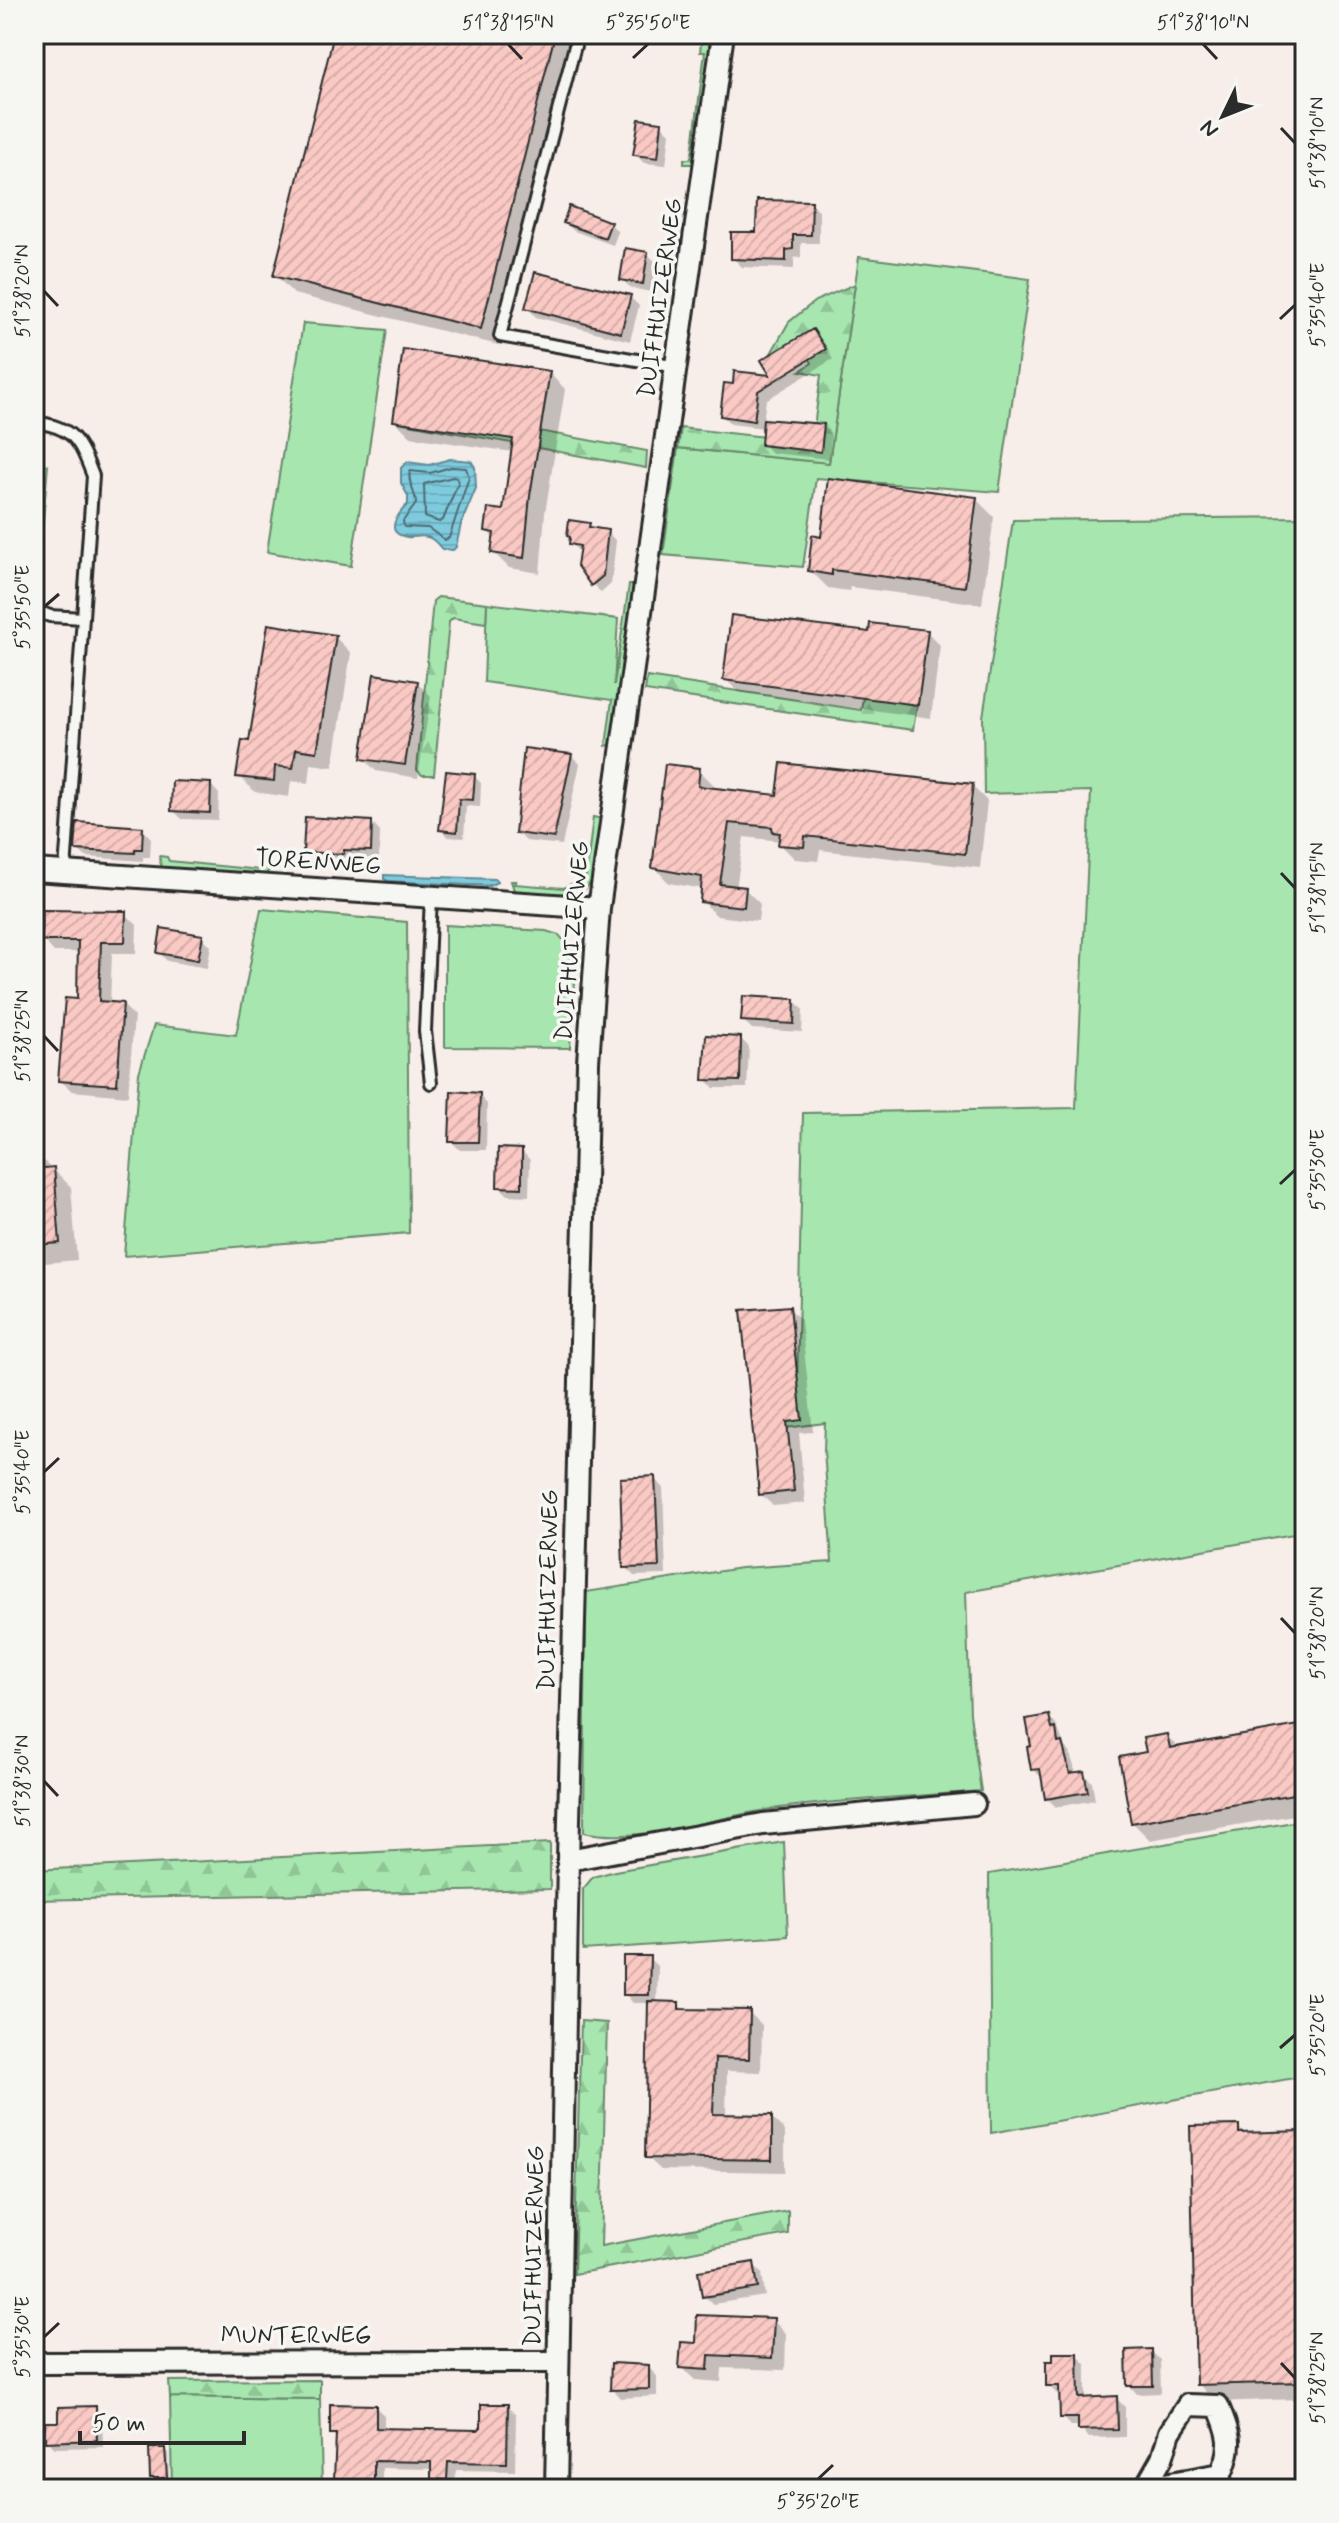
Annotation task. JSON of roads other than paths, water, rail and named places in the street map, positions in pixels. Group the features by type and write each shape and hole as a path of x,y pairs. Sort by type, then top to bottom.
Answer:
{"street":[{"name":"DUIFHUIZERWEG","path":"556,2489 588,1062 599,908 723,34"},
{"name":"TORENWEG","path":"34,870 599,908"},
{"path":"568,1860 763,1824 974,1804"},
{"name":"MUNTERWEG","path":"34,2363 558,2362"},
{"path":"1188,2405 1218,2406 1228,2428 1231,2453 1221,2474 1141,2488 1162,2458 1170,2432 1188,2405"}],"lane":[{"path":"578,34 500,336 677,367"},
{"path":"34,422 57,425 81,443 93,476 65,871"},
{"path":"34,610 50,616 83,618"},
{"path":"431,897 425,1031 431,1083"}],"water":[{"path":"450,459 471,461 475,467 476,488 461,524 456,547 453,550 442,549 429,538 399,535 395,531 395,522 408,504 408,496 401,483 401,468 407,462 429,465"},
{"path":"384,875 495,879 497,882 489,886 388,881"}]}
